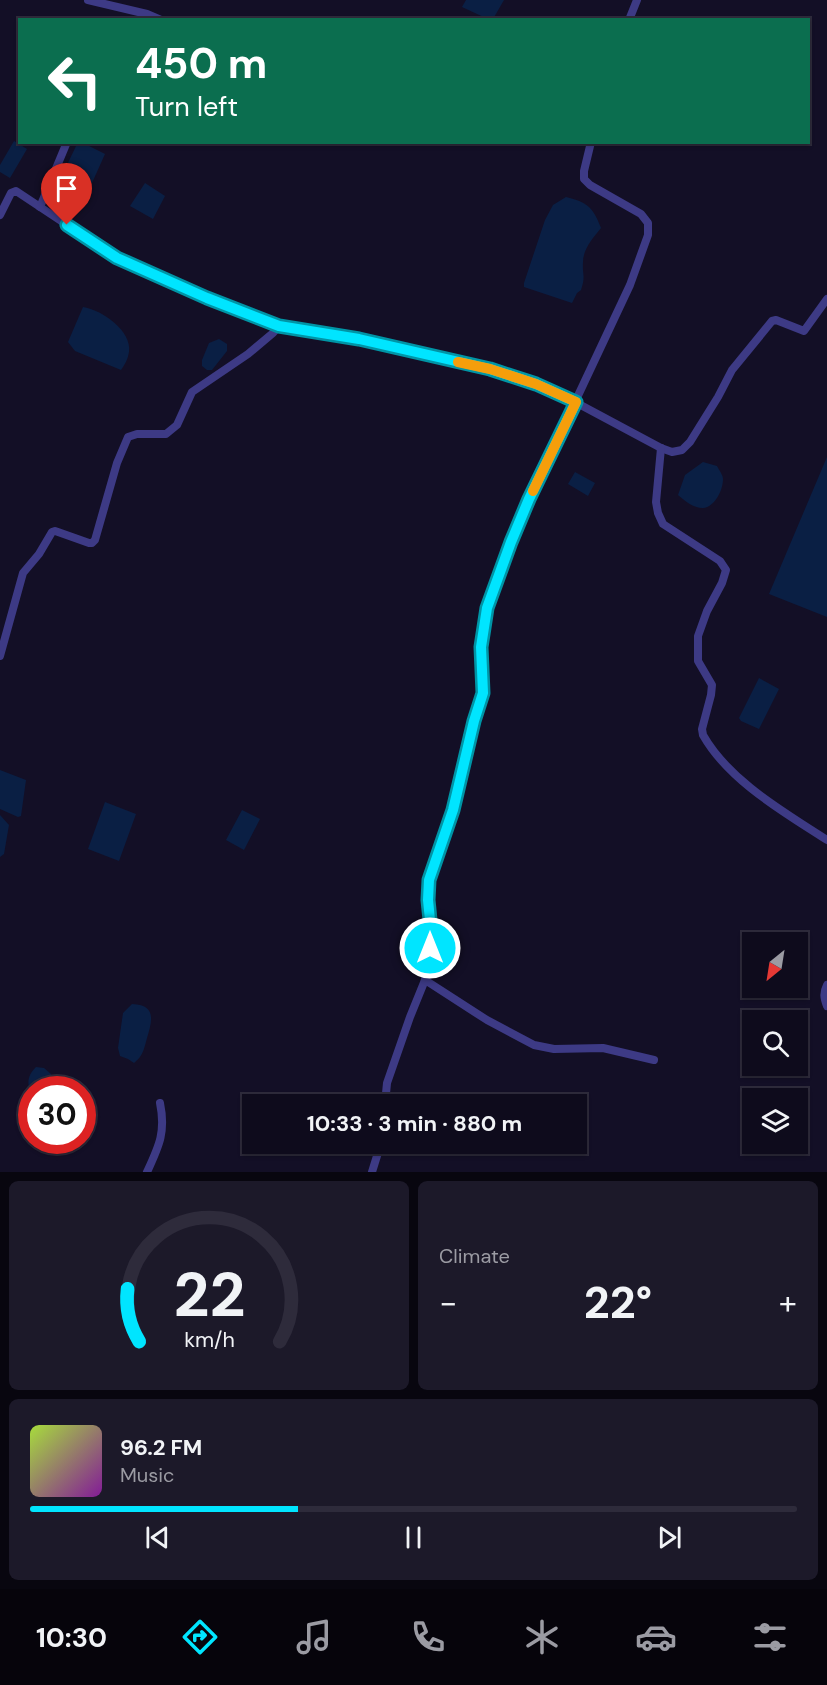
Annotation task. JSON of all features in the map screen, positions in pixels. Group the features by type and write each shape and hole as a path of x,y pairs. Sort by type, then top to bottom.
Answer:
{"street":[{"path":"88,0 156,18"},
{"path":"630,18 637,0"},
{"path":"120,18 123,9"},
{"path":"40,207 66,144"},
{"path":"386,1094 387,1083 425,980 430,948 429,880 453,810 483,693 481,647 487,608 529,499 630,285 648,235 648,223 641,214 590,185 584,179 591,144"},
{"path":"0,215 11,193 16,191 117,258 207,298 279,326 359,339 490,369 536,384 672,452 682,450 690,442 732,370 772,321 776,320 804,331 827,299"},
{"path":"0,656 23,573 39,554 52,532 55,531 89,543 95,540 117,463 128,437 137,434 166,434 177,425 192,392 248,354 279,326"},
{"path":"662,448 656,502 663,524 720,561 726,570 698,636 698,660 711,685 711,694 702,729 703,735 725,763 745,783 767,801 827,840"},
{"path":"425,980 487,1020 534,1045 554,1049 603,1048 654,1060"},
{"path":"827,985 824,997 827,1006"},
{"path":"147,1172 162,1137 163,1118 160,1103"},
{"path":"372,1172 378,1154"}],"water":[{"path":"466,0 504,0 494,18 486,18 462,7"},
{"path":"14,141 27,149 10,178 0,172 0,165"},
{"path":"77,144 85,144 105,154 92,183 65,169"},
{"path":"145,183 165,196 153,219 130,206"},
{"path":"566,197 579,201 592,210 601,228 585,253 581,290 572,303 524,287 545,220 553,205"},
{"path":"83,307 107,317 121,329 126,337 129,352 121,370 75,351 68,342"},
{"path":"219,339 227,344 227,351 212,370 207,370 202,366 202,360 209,343"},
{"path":"827,457 827,617 769,594"},
{"path":"703,462 717,466 723,479 718,497 711,505 699,508 678,495 685,475"},
{"path":"575,472 595,483 588,496 568,484"},
{"path":"759,678 779,689 759,729 739,718"},
{"path":"0,770 26,780 21,816 18,817 0,809"},
{"path":"105,802 136,814 119,861 88,849"},
{"path":"242,810 260,819 244,850 226,840"},
{"path":"0,815 9,825 4,854 0,857"},
{"path":"132,1004 146,1007 151,1015 143,1052 134,1063 120,1056 118,1048 123,1013"},
{"path":"36,1067 44,1068 51,1076 29,1076"}],"slow traffic":[{"path":"458,362 490,369 536,384 576,402 533,491"}],"route":[{"path":"67,225 117,258 207,298 279,326 359,339 490,369 536,384 576,402 537,480 487,608 481,647 483,693 453,810 429,880 430,948"}]}
